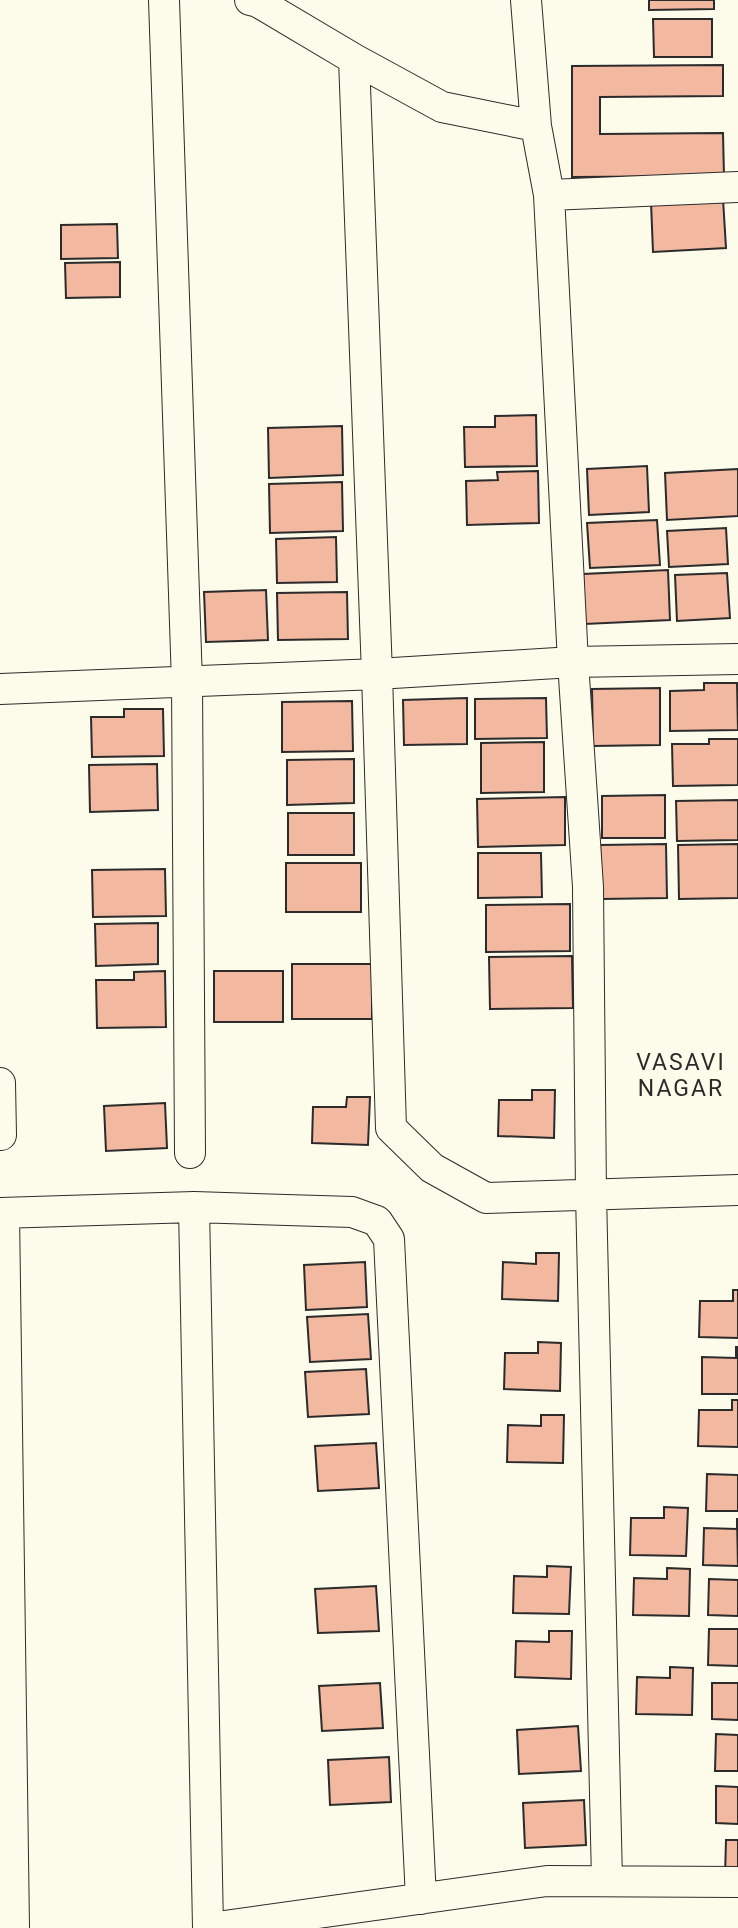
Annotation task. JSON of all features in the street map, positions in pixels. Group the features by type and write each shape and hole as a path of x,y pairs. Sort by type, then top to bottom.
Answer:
{"street":[{"path":"164,0 187,683 190,1153"},
{"path":"250,0 258,2 442,107 536,126"},
{"path":"526,0 536,126 549,195 573,662 588,887 591,1195 607,1880"},
{"path":"354,59 391,1128 432,1168 486,1198 738,1190"},
{"path":"549,195 738,187"},
{"path":"0,690 377,674 573,662 738,659"},
{"path":"0,1083 1,1135"},
{"path":"194,1207 209,1928 547,1881 738,1882"},
{"path":"14,1928 2,1213 194,1207 352,1212 377,1221 389,1238 421,1899"}],"building":[{"path":"649,0 714,0 714,9 649,10"},
{"path":"653,19 712,19 712,57 654,57"},
{"path":"723,65 723,96 600,97 600,134 723,133 724,176 572,177 572,66"},
{"path":"723,199 726,248 653,252 651,203"},
{"path":"117,224 118,258 61,259 61,225"},
{"path":"120,262 120,297 66,298 65,263"},
{"path":"536,415 537,466 465,467 464,427 495,427 495,416"},
{"path":"342,426 343,475 269,478 268,428"},
{"path":"647,466 649,512 589,515 587,469"},
{"path":"738,469 738,516 667,520 665,473"},
{"path":"538,471 539,523 467,525 466,481 498,480 497,472"},
{"path":"342,482 343,531 270,533 269,484"},
{"path":"657,520 660,565 590,568 587,523"},
{"path":"726,528 728,564 669,567 667,531"},
{"path":"336,537 337,582 277,583 276,539"},
{"path":"668,570 670,620 585,624 583,574"},
{"path":"727,573 730,618 677,621 675,575"},
{"path":"266,590 268,640 206,642 204,592"},
{"path":"347,592 348,639 278,640 277,593"},
{"path":"704,683 737,683 738,730 670,731 670,691 704,690"},
{"path":"660,688 660,745 593,746 592,689"},
{"path":"467,698 467,744 404,745 403,700"},
{"path":"546,698 547,738 475,739 475,699"},
{"path":"352,701 353,751 282,752 282,702"},
{"path":"124,709 163,709 164,756 92,757 91,717 124,717"},
{"path":"709,739 738,739 738,785 673,786 672,744 709,744"},
{"path":"544,742 544,792 481,793 481,743"},
{"path":"354,759 354,803 287,805 287,760"},
{"path":"157,764 158,810 90,812 89,765"},
{"path":"665,795 665,838 602,838 602,796"},
{"path":"565,797 565,845 478,847 477,799"},
{"path":"738,800 738,840 677,841 676,801"},
{"path":"288,813 354,813 354,855 288,855"},
{"path":"666,844 667,898 602,899 600,845"},
{"path":"738,844 738,898 679,899 678,845"},
{"path":"478,853 541,853 542,897 478,898"},
{"path":"286,863 361,863 361,912 286,912"},
{"path":"165,869 166,916 93,917 92,870"},
{"path":"570,904 570,951 486,952 486,905"},
{"path":"158,923 158,964 96,966 95,924"},
{"path":"572,956 573,1008 490,1009 489,957"},
{"path":"292,964 372,964 372,1019 292,1019"},
{"path":"165,971 166,1027 97,1028 96,980 134,980 134,972"},
{"path":"214,971 283,971 283,1022 214,1022"},
{"path":"532,1090 555,1090 554,1138 498,1136 499,1100 532,1100"},
{"path":"347,1097 370,1097 368,1145 312,1143 313,1107 346,1107"},
{"path":"165,1103 167,1148 106,1151 104,1106"},
{"path":"536,1253 559,1253 558,1301 502,1299 503,1262 536,1264"},
{"path":"365,1262 367,1307 306,1310 304,1265"},
{"path":"733,1290 738,1290 738,1338 699,1337 700,1301 733,1301"},
{"path":"368,1314 371,1359 310,1362 307,1317"},
{"path":"538,1342 561,1343 560,1391 504,1389 505,1353 538,1353"},
{"path":"736,1347 738,1394 702,1394 702,1357 736,1358"},
{"path":"366,1369 369,1414 308,1417 305,1372"},
{"path":"732,1400 738,1400 738,1447 698,1446 699,1410 732,1410"},
{"path":"541,1415 564,1415 563,1463 507,1462 508,1425 541,1426"},
{"path":"376,1443 379,1488 318,1491 315,1446"},
{"path":"707,1474 738,1475 738,1511 706,1511"},
{"path":"664,1507 688,1508 686,1556 630,1555 631,1518 664,1518"},
{"path":"737,1518 738,1566 703,1565 704,1528 737,1529"},
{"path":"547,1566 571,1567 569,1614 513,1613 514,1576 547,1577"},
{"path":"667,1568 690,1569 689,1616 633,1615 634,1578 667,1579"},
{"path":"709,1579 738,1580 738,1616 708,1615"},
{"path":"376,1586 379,1631 318,1633 315,1589"},
{"path":"709,1629 738,1629 738,1666 708,1665"},
{"path":"549,1631 572,1631 571,1679 515,1677 516,1641 549,1642"},
{"path":"670,1667 693,1668 692,1715 636,1714 637,1677 670,1678"},
{"path":"380,1683 383,1728 322,1731 319,1686"},
{"path":"712,1683 738,1683 738,1720 712,1719"},
{"path":"578,1726 581,1771 519,1774 517,1730"},
{"path":"716,1734 738,1735 738,1771 715,1771"},
{"path":"389,1757 391,1802 330,1805 328,1760"},
{"path":"716,1786 738,1787 738,1824 716,1823"},
{"path":"584,1800 586,1845 525,1848 523,1803"},
{"path":"726,1840 738,1840 738,1876 725,1876"}],"district":[{"name":"VASAVI NAGAR","path":"681,1075"}]}
